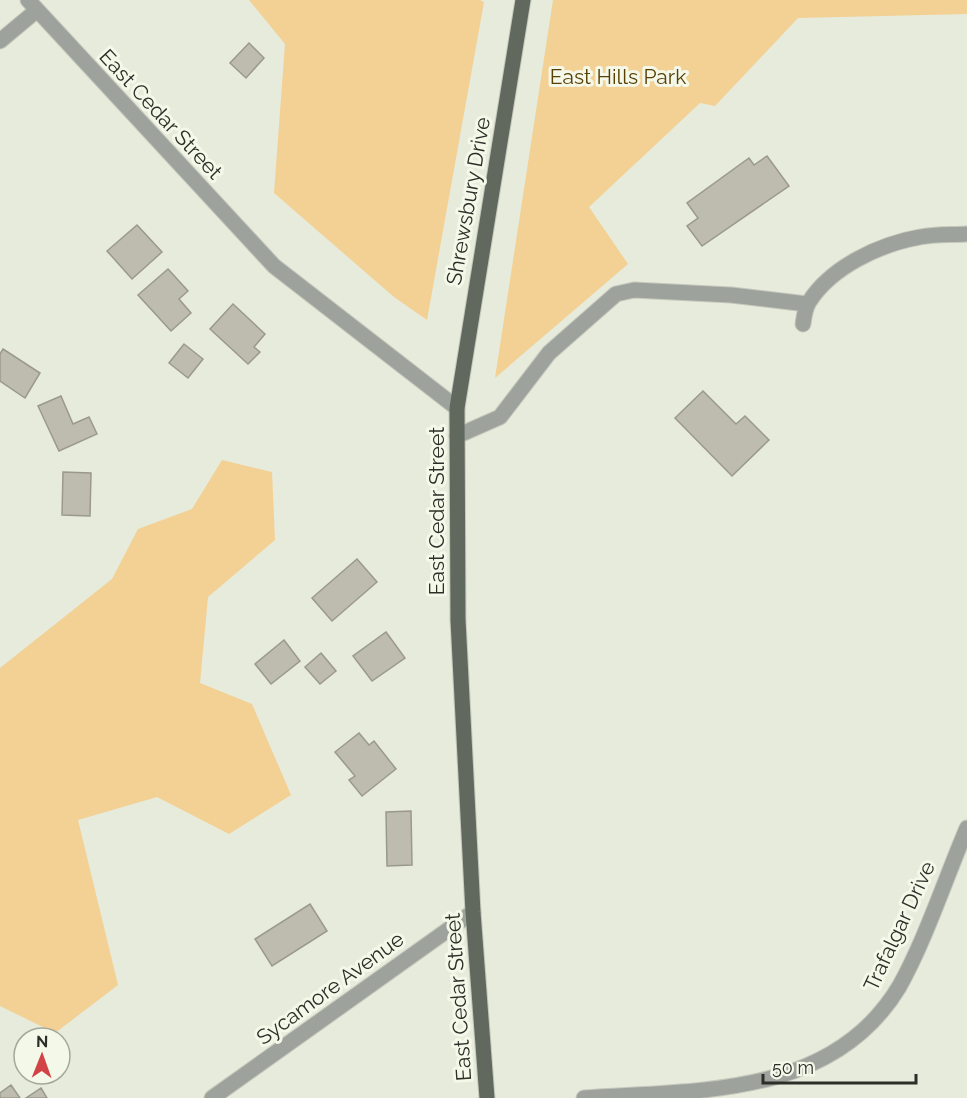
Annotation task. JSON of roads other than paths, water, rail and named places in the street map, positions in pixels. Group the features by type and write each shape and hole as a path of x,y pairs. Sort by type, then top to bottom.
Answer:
{"main road":[{"name":"Shrewsbury Drive","path":"457,408 523,0"},
{"name":"East Cedar Street","path":"457,408 458,620 473,912 487,1098"}],"street":[{"name":"East Cedar Street","path":"32,5 274,266 457,408"},
{"path":"0,41 32,5"},
{"path":"803,324 807,304 825,282 852,263 920,237 967,234"},
{"path":"457,436 500,417 549,352 616,294 634,290 731,295 807,304"},
{"name":"Trafalgar Drive","path":"584,1098 739,1087 793,1074 844,1047 876,1019 899,986 967,828"},
{"name":"Sycamore Avenue","path":"212,1098 473,912"}],"park label":[{"name":"East Hills Park","path":"618,76"}]}
